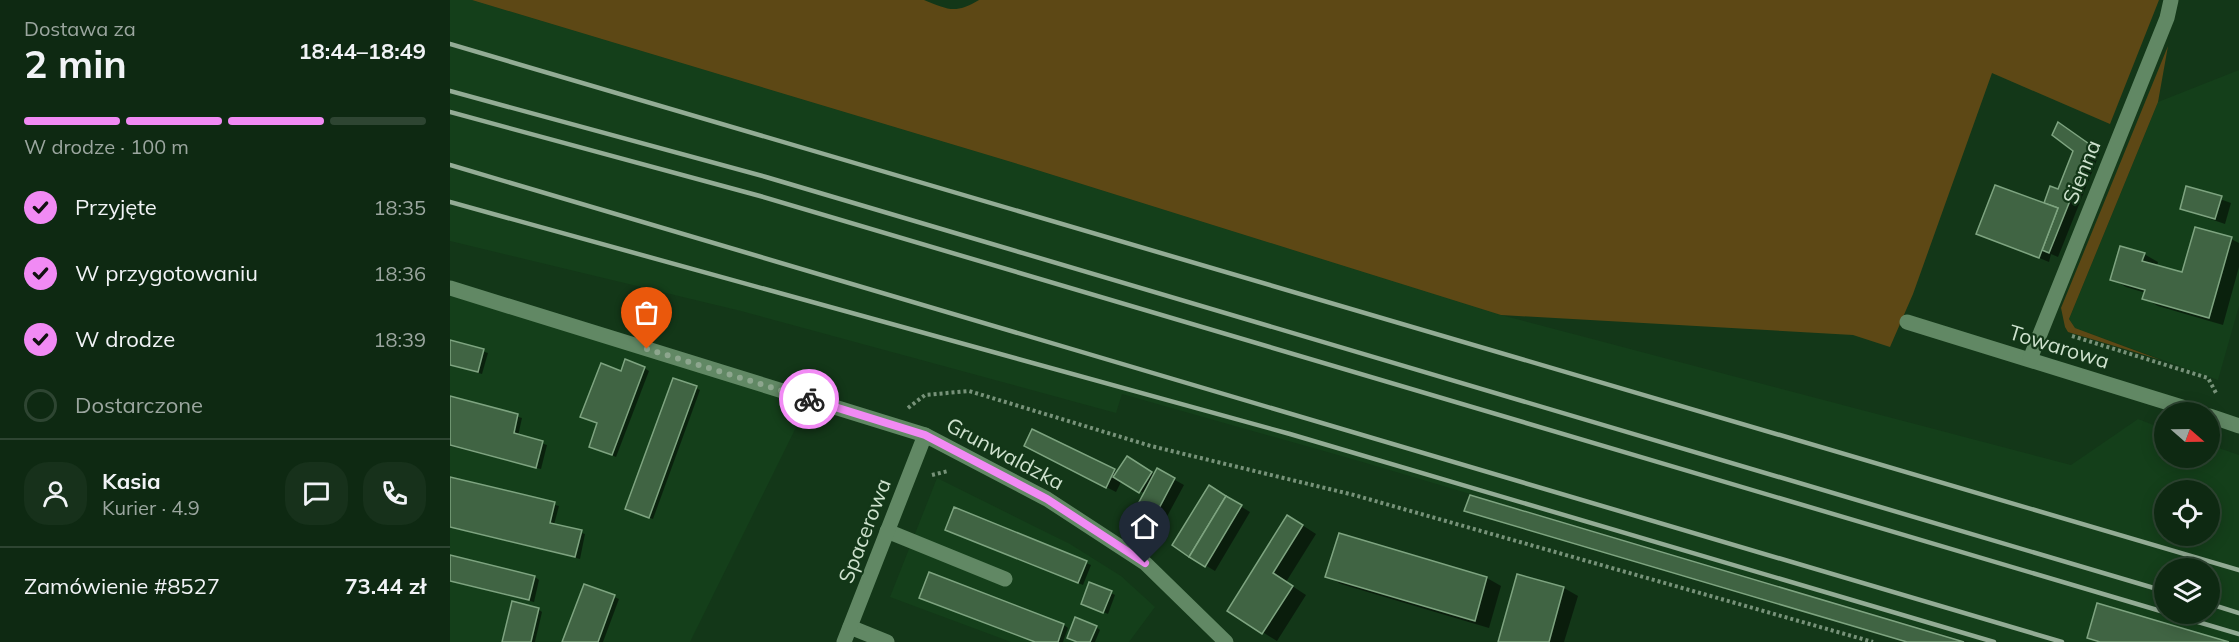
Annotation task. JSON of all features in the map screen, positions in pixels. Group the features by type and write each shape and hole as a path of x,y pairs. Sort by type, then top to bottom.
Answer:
{"street":[{"name":"Sienna","path":"2030,359 2167,18 2171,0"},
{"name":"Grunwaldzka","path":"450,288 925,435 1047,499 1145,563 1226,642"},
{"name":"Towarowa","path":"1907,322 2166,402"},
{"path":"2220,419 2239,426"},
{"name":"Spacerowa","path":"844,642 925,435"},
{"path":"886,531 1005,579"},
{"path":"850,627 887,642"}],"path":[{"path":"2072,336 2208,378 2216,393"},
{"path":"888,423 925,395 969,391 1151,446 1354,495 1873,642"},
{"path":"925,484 932,475 953,470"}],"shaded area":[{"path":"450,0 472,0 1021,165 1501,315 2071,465 2138,419 2154,425 2154,468 2220,468 2220,448 2239,455 2239,642 1969,642 1359,461 1122,394 1116,413 741,311 450,241"},
{"path":"472,0 924,0 958,9 979,0 2159,0 2110,124 1992,73 1913,294 1890,347 1853,335 1501,315 1021,165"},
{"path":"2168,46 2158,102 2069,319 2075,328 2161,360 2068,332 2061,308"},
{"path":"2239,70 2239,306 2218,380 2075,328 2069,319 2158,102"},
{"path":"450,289 810,399 690,642 450,642"},
{"path":"937,478 1070,544 1121,576 1155,607 1129,642 1011,642 890,597"}],"building":[{"path":"2058,122 2092,146 2049,253 2042,250 2058,208 2044,203 2050,186 2058,189 2073,151 2052,135"},
{"path":"1995,185 2058,208 2039,258 1976,234"},
{"path":"2186,186 2222,196 2215,219 2180,209"},
{"path":"2195,227 2232,237 2209,318 2142,299 2145,290 2110,280 2120,246 2145,253 2142,261 2182,272"},
{"path":"450,340 484,349 478,372 450,365"},
{"path":"625,359 645,367 612,455 589,447 597,423 580,417 601,363 621,371"},
{"path":"673,378 697,386 649,518 625,509"},
{"path":"450,396 518,414 514,433 543,441 536,468 450,445"},
{"path":"1032,429 1115,469 1106,488 1024,446"},
{"path":"1127,456 1152,472 1139,493 1113,477"},
{"path":"1157,468 1175,478 1147,531 1129,521"},
{"path":"450,477 555,502 550,523 582,530 575,557 450,527"},
{"path":"1209,485 1226,496 1189,557 1172,545"},
{"path":"1470,495 1964,642 1907,642 1464,511"},
{"path":"1226,496 1242,505 1205,567 1189,557"},
{"path":"954,507 1087,561 1078,583 945,530"},
{"path":"1287,515 1303,525 1273,573 1293,586 1262,634 1227,611"},
{"path":"1339,533 1487,577 1475,621 1325,577"},
{"path":"450,555 535,576 529,600 450,581"},
{"path":"929,572 1064,624 1058,642 1035,642 919,598"},
{"path":"1517,574 1564,587 1549,642 1498,642"},
{"path":"1089,582 1112,591 1103,613 1081,604"},
{"path":"584,584 615,595 598,642 562,642"},
{"path":"512,601 539,608 531,642 502,642"},
{"path":"2097,603 2154,620 2154,624 2168,624 2229,642 2100,642 2087,638"},
{"path":"1075,617 1097,626 1090,642 1077,642 1067,638"}],"railway":[{"path":"450,44 2239,570"},
{"path":"450,91 766,177 2154,588"},
{"path":"450,112 760,196 2154,609"},
{"path":"450,165 2062,642"},
{"path":"450,202 1290,434 1994,642"},
{"path":"2220,607 2239,613"},
{"path":"2205,624 2239,634"}],"way so far":[{"path":"647,349 809,399"}],"route":[{"path":"809,399 925,435 1047,499 1145,563"}]}
